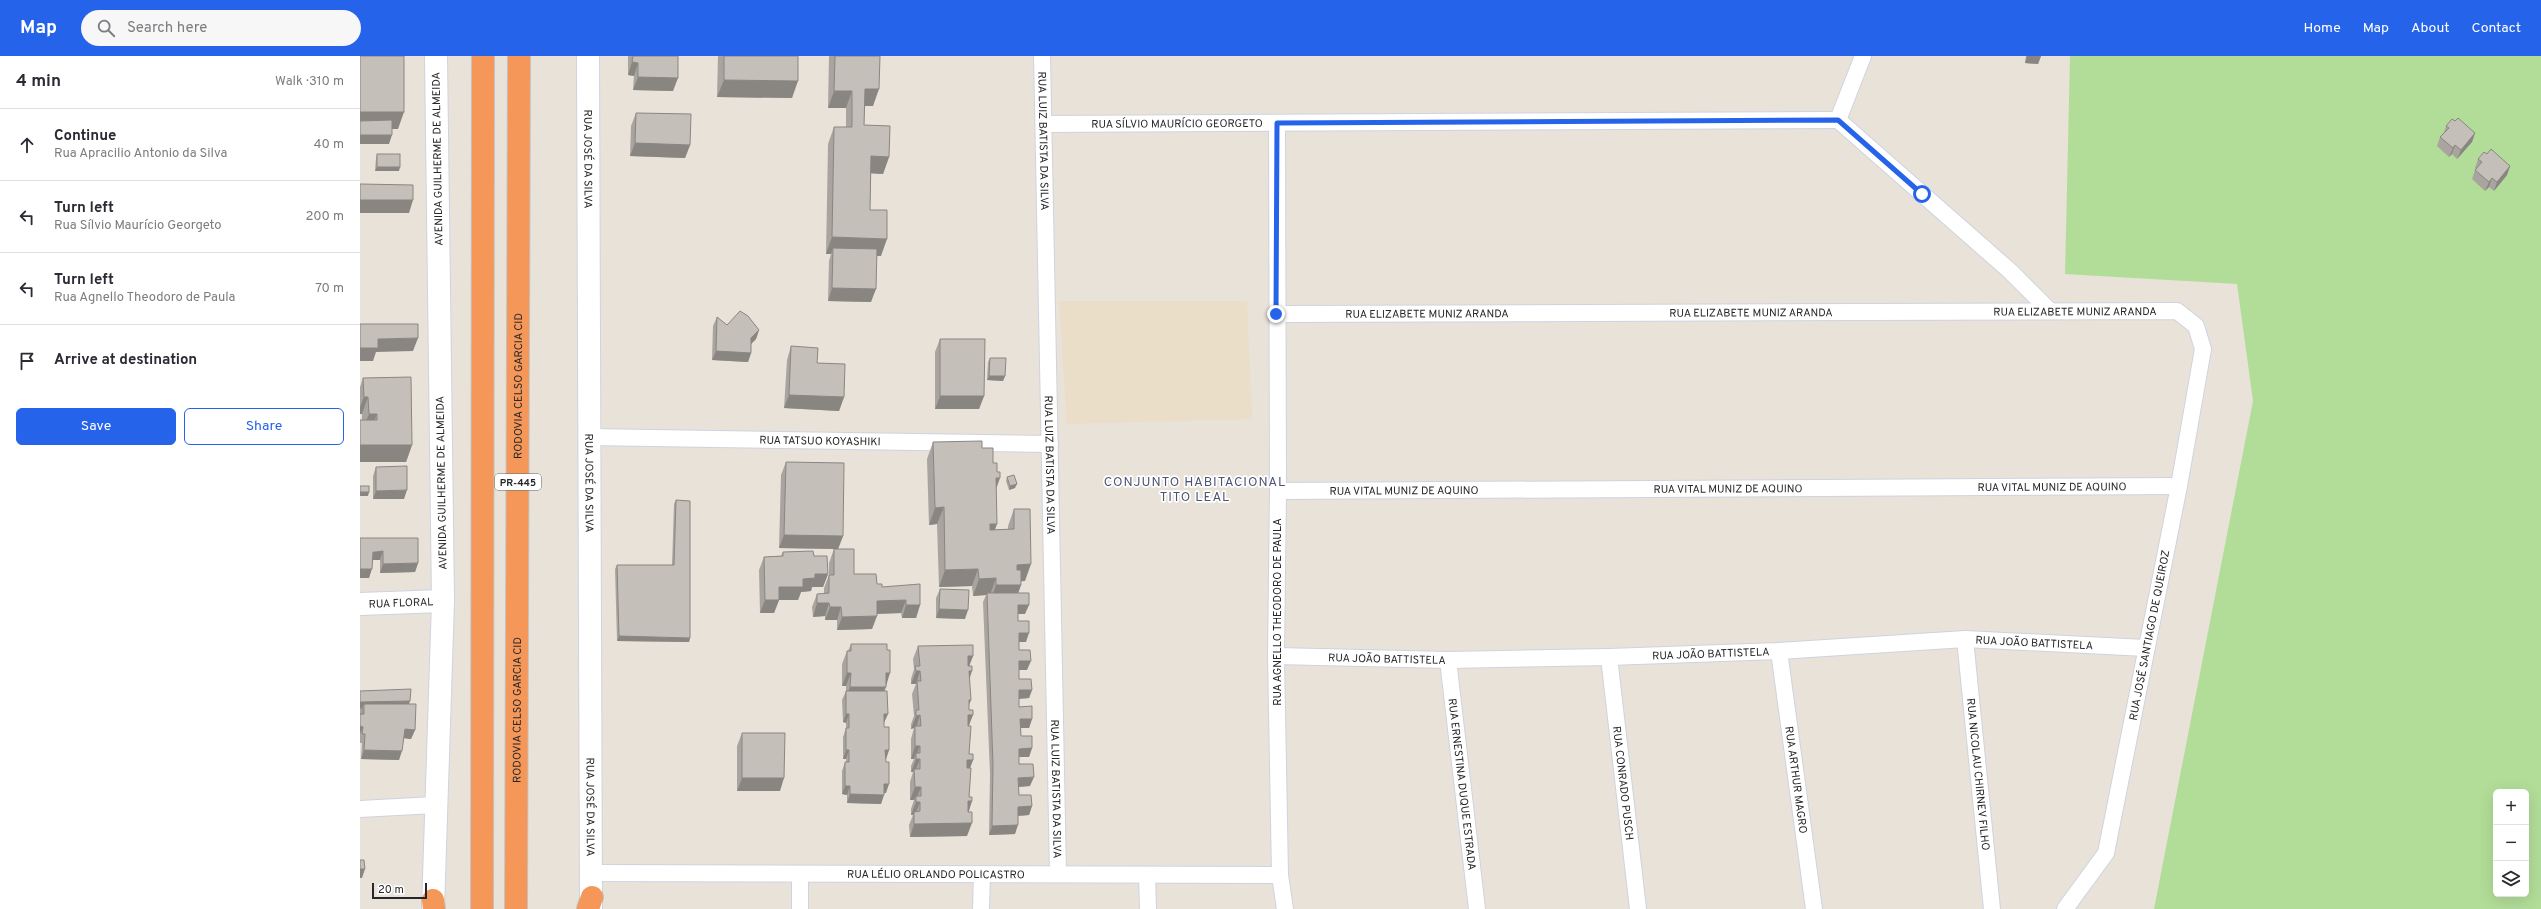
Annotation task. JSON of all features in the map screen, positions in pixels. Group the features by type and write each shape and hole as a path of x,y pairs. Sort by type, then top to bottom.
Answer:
{"highway":[{"name":"PR-445","path":"482,909 483,56"},
{"name":"RODOVIA CELSO GARCIA CID","path":"516,909 519,56"}],"street":[{"name":"AVENIDA GUILHERME DE ALMEIDA","path":"434,906 435,805 443,601 436,56"},
{"name":"RUA JOSÉ DA SILVA","path":"588,56 590,905"},
{"name":"RUA LUIZ BATISTA DA SILVA","path":"1042,56 1058,874"},
{"path":"1863,56 1838,120 2010,271 2048,310"},
{"name":"RUA SÍLVIO MAURÍCIO GEORGETO","path":"1044,124 1838,120"},
{"name":"RUA AGNELLO THEODORO DE PAULA","path":"1277,123 1276,314 1278,491 1276,656 1280,875 1285,909"},
{"name":"RUA ELIZABETE MUNIZ ARANDA","path":"1276,314 2048,310 2177,311 2196,326 2203,349"},
{"name":"RUA JOSÉ SANTIAGO DE QUEIROZ","path":"2065,909 2106,853 2178,486 2203,349"},
{"name":"RUA TATSUO KOYASHIKI","path":"589,437 1050,444"},
{"name":"RUA VITAL MUNIZ DE AQUINO","path":"1278,491 2178,486"},
{"name":"RUA FLORAL","path":"360,604 443,601"},
{"name":"RUA JOÃO BATTISTELA","path":"1276,656 1448,660 1609,657 1779,651 1966,639 2146,648"},
{"name":"RUA NICOLAU CHIRNEV FILHO","path":"1966,639 1992,909"},
{"name":"RUA ARTHUR MAGRO","path":"1779,651 1814,909"},
{"name":"RUA CONRADO PUSCH","path":"1609,657 1638,909"},
{"name":"RUA ERNESTINA DUQUE ESTRADA","path":"1448,660 1477,909"},
{"path":"360,809 435,805"},
{"name":"RUA LÉLIO ORLANDO POLICASTRO","path":"591,873 1280,875"},
{"path":"800,874 800,909"},
{"path":"981,909 982,874"},
{"path":"1147,874 1148,909"}],"shaded area":[{"path":"1059,301 1247,301 1252,419 1067,424"}],"green space":[{"path":"2070,56 2541,56 2541,909 2154,909 2253,401 2237,284 2065,274"}],"building":[{"path":"360,56 404,56 404,112 360,112"},
{"path":"633,56 678,56 678,78 638,77 638,63 632,62"},
{"path":"724,56 798,56 798,81 724,80"},
{"path":"835,56 880,56 879,89 865,89 864,125 890,126 889,157 871,156 870,210 887,210 887,239 832,237 834,127 852,127 852,91 834,91"},
{"path":"636,113 691,114 690,145 635,143"},
{"path":"2458,118 2475,133 2461,150 2455,145 2453,148 2440,137 2449,128 2446,126 2452,119 2455,121"},
{"path":"392,120 392,135 360,135 360,121"},
{"path":"2491,149 2510,166 2497,182 2492,178 2489,182 2475,170 2482,162 2478,159 2484,152 2487,154"},
{"path":"377,154 400,154 400,167 377,167"},
{"path":"360,184 413,185 413,200 360,200"},
{"path":"833,248 877,249 876,289 832,288"},
{"path":"740,311 748,316 759,330 751,338 751,353 716,351 717,317 727,325"},
{"path":"360,324 418,324 418,338 378,339 378,348 360,348"},
{"path":"940,339 985,339 984,396 940,396"},
{"path":"791,346 818,348 817,363 845,364 844,397 789,395"},
{"path":"990,358 1006,358 1005,376 989,376"},
{"path":"411,377 412,445 360,445 360,420 377,420 377,414 369,414 368,397 364,397 363,378"},
{"path":"982,441 982,448 993,448 993,463 997,463 997,472 1000,472 1000,478 996,478 997,524 990,524 990,530 1014,529 1014,509 1030,509 1031,564 1017,565 1017,570 1021,570 1021,585 996,585 996,578 979,579 978,569 945,570 944,507 935,508 933,442"},
{"path":"786,462 844,463 843,536 784,535"},
{"path":"407,466 407,490 376,491 376,467"},
{"path":"1014,475 1017,484 1010,486 1007,477"},
{"path":"360,486 369,486 369,492 360,492"},
{"path":"676,500 690,501 690,638 619,636 617,565 674,565"},
{"path":"360,538 418,538 418,563 383,564 383,551 373,552 372,569 360,569"},
{"path":"834,549 854,549 854,574 876,574 877,584 882,584 882,587 920,584 920,605 906,605 906,600 877,601 877,616 842,617 841,607 830,607 829,603 817,603 817,594 829,593 829,575 834,575"},
{"path":"813,551 814,556 827,556 828,574 815,574 815,578 803,579 803,587 779,587 779,600 765,600 764,557 783,556 783,552"},
{"path":"940,589 969,590 968,610 939,609"},
{"path":"987,593 1029,593 1029,605 1018,605 1018,621 1029,621 1029,633 1019,633 1019,650 1030,650 1031,661 1019,661 1019,679 1031,679 1032,690 1019,690 1019,707 1032,706 1032,719 1020,719 1021,736 1032,736 1032,748 1019,749 1019,764 1033,764 1034,777 1018,778 1019,795 1031,795 1032,806 1018,807 1018,825 992,826 993,765"},
{"path":"851,644 887,644 887,650 890,650 890,673 886,673 886,687 850,687 851,673 847,673 847,651 851,651"},
{"path":"973,645 973,656 968,656 968,666 972,666 972,671 969,671 971,700 969,700 969,710 973,710 973,715 968,715 968,726 971,726 969,754 973,754 973,760 967,760 967,768 971,768 969,797 972,797 972,801 968,801 968,812 972,812 972,823 914,824 914,812 920,811 920,802 916,802 916,796 921,796 921,787 915,787 914,769 920,769 920,759 916,759 916,753 920,753 920,746 915,746 915,726 921,726 920,715 916,716 916,710 919,710 917,681 921,681 920,671 916,671 915,666 920,666 918,646"},
{"path":"411,689 410,701 360,702 360,691"},
{"path":"846,691 887,691 888,714 884,714 884,727 889,727 889,750 885,750 886,762 889,762 889,784 884,784 884,795 850,794 850,786 845,786 845,762 849,762 849,750 846,750 846,728 849,728 849,714 846,714"},
{"path":"364,704 416,704 415,730 405,729 402,751 364,750 365,734 362,734 363,727 360,726 360,714 364,714"},
{"path":"360,708 362,708 362,714 360,714"},
{"path":"742,733 785,733 784,778 742,778"},
{"path":"360,860 364,860 365,869 360,869"}],"district":[{"name":"CONJUNTO HABITACIONAL TITO LEAL","path":"1195,488"}],"route":[{"path":"1276,314 1277,123 1838,120 1922,194"}]}
